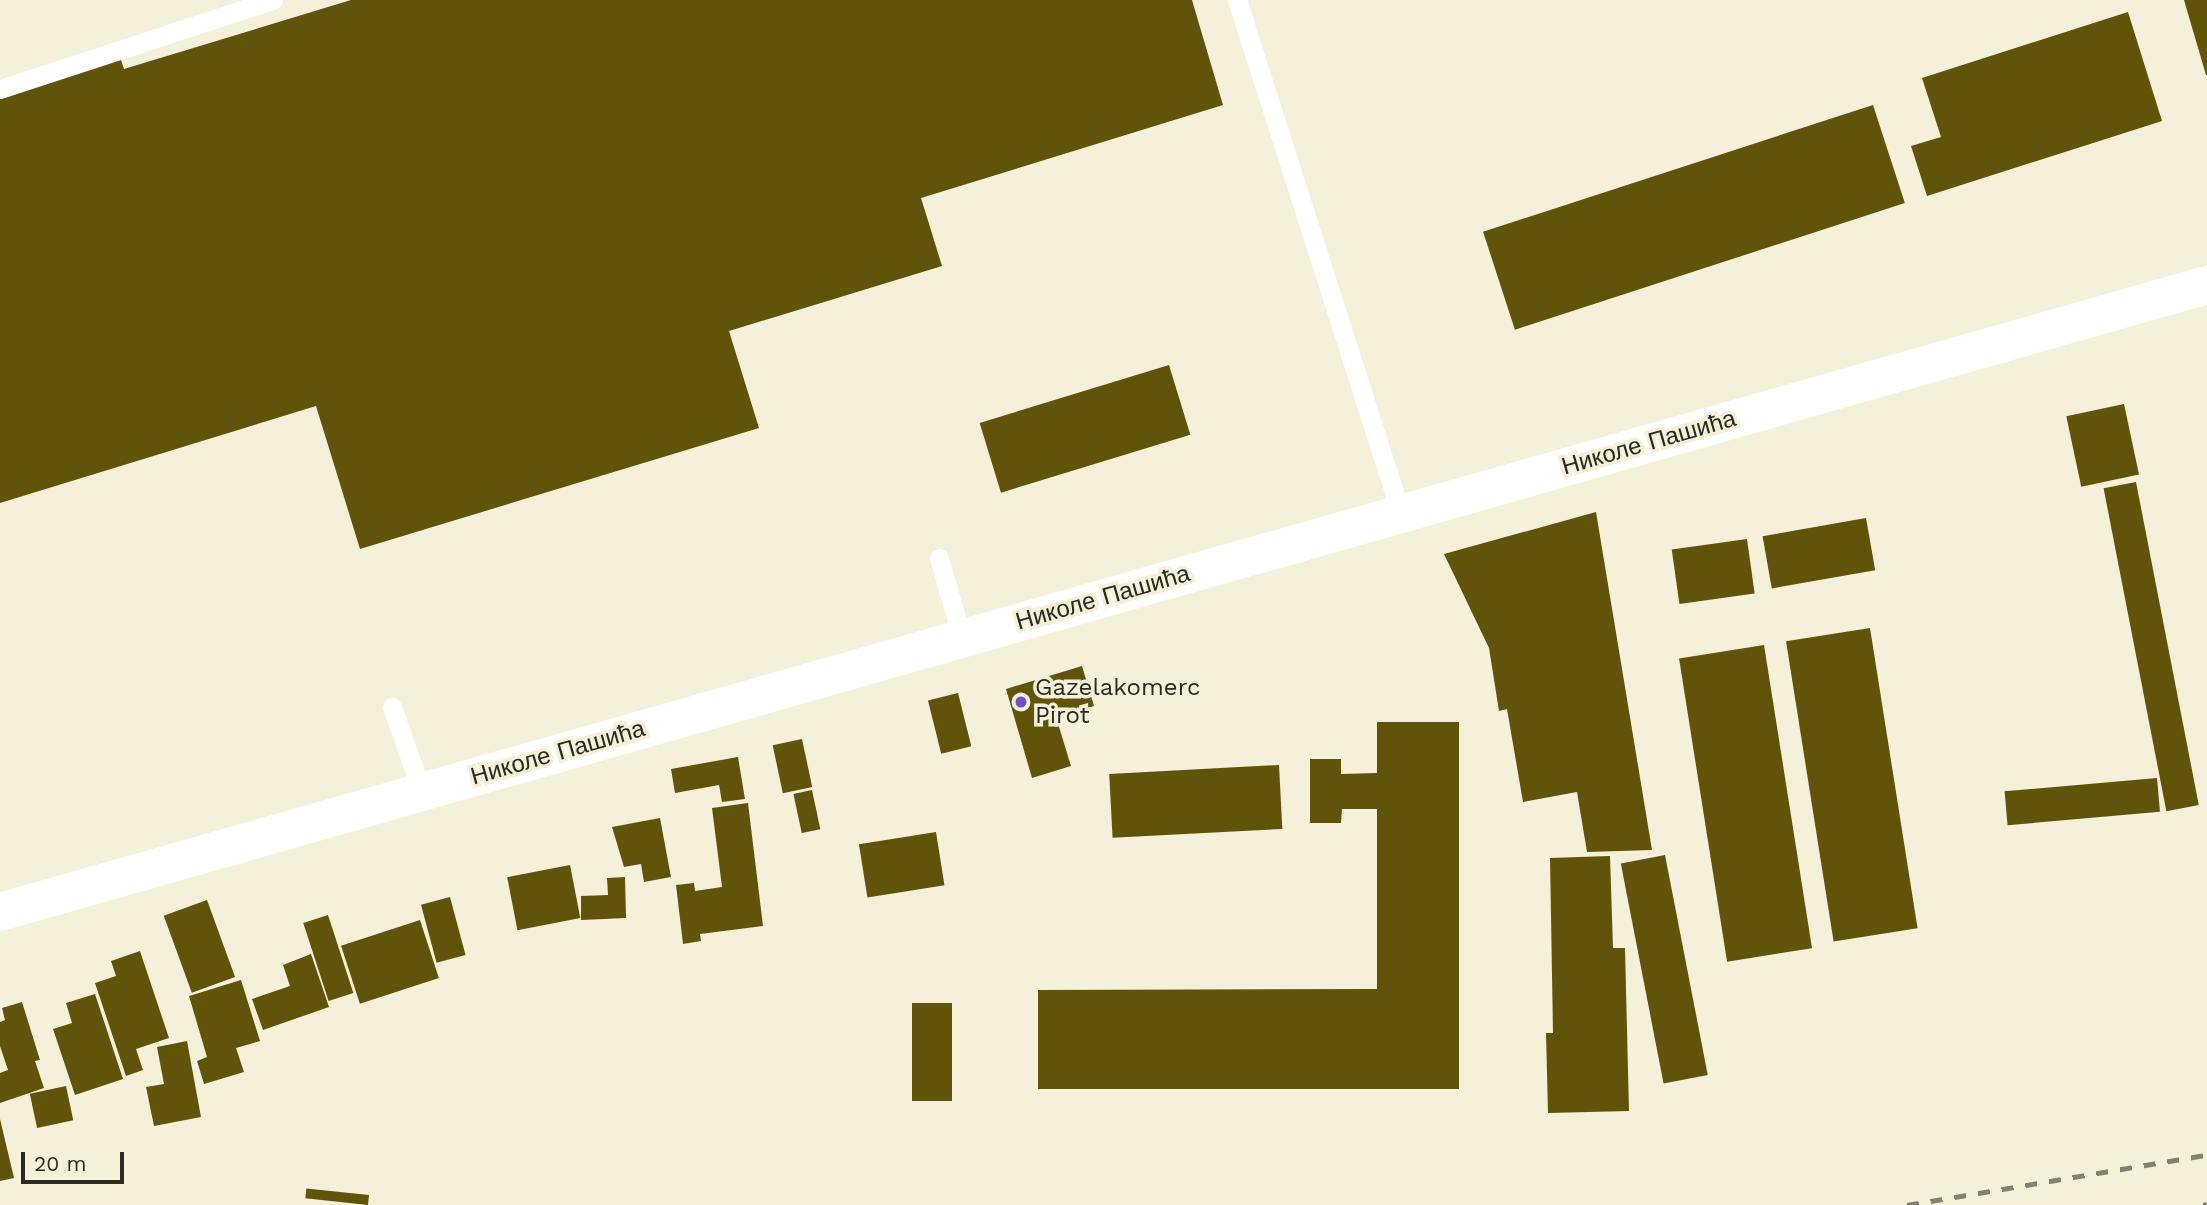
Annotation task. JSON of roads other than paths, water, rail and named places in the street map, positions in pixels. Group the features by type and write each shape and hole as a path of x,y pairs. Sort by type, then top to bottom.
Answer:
{"main road":[{"name":"Николе Пашића","path":"0,912 2207,285"}],"lane":[{"path":"0,89 273,0"},
{"path":"1237,0 1401,514"},
{"path":"939,558 962,638"},
{"path":"392,707 422,792"}],"railway":[{"path":"1907,1205 2207,1155"},
{"path":"2203,1205 2207,1204"}],"place":[{"name":"Gazelakomerc Pirot","path":"1021,702"}]}
